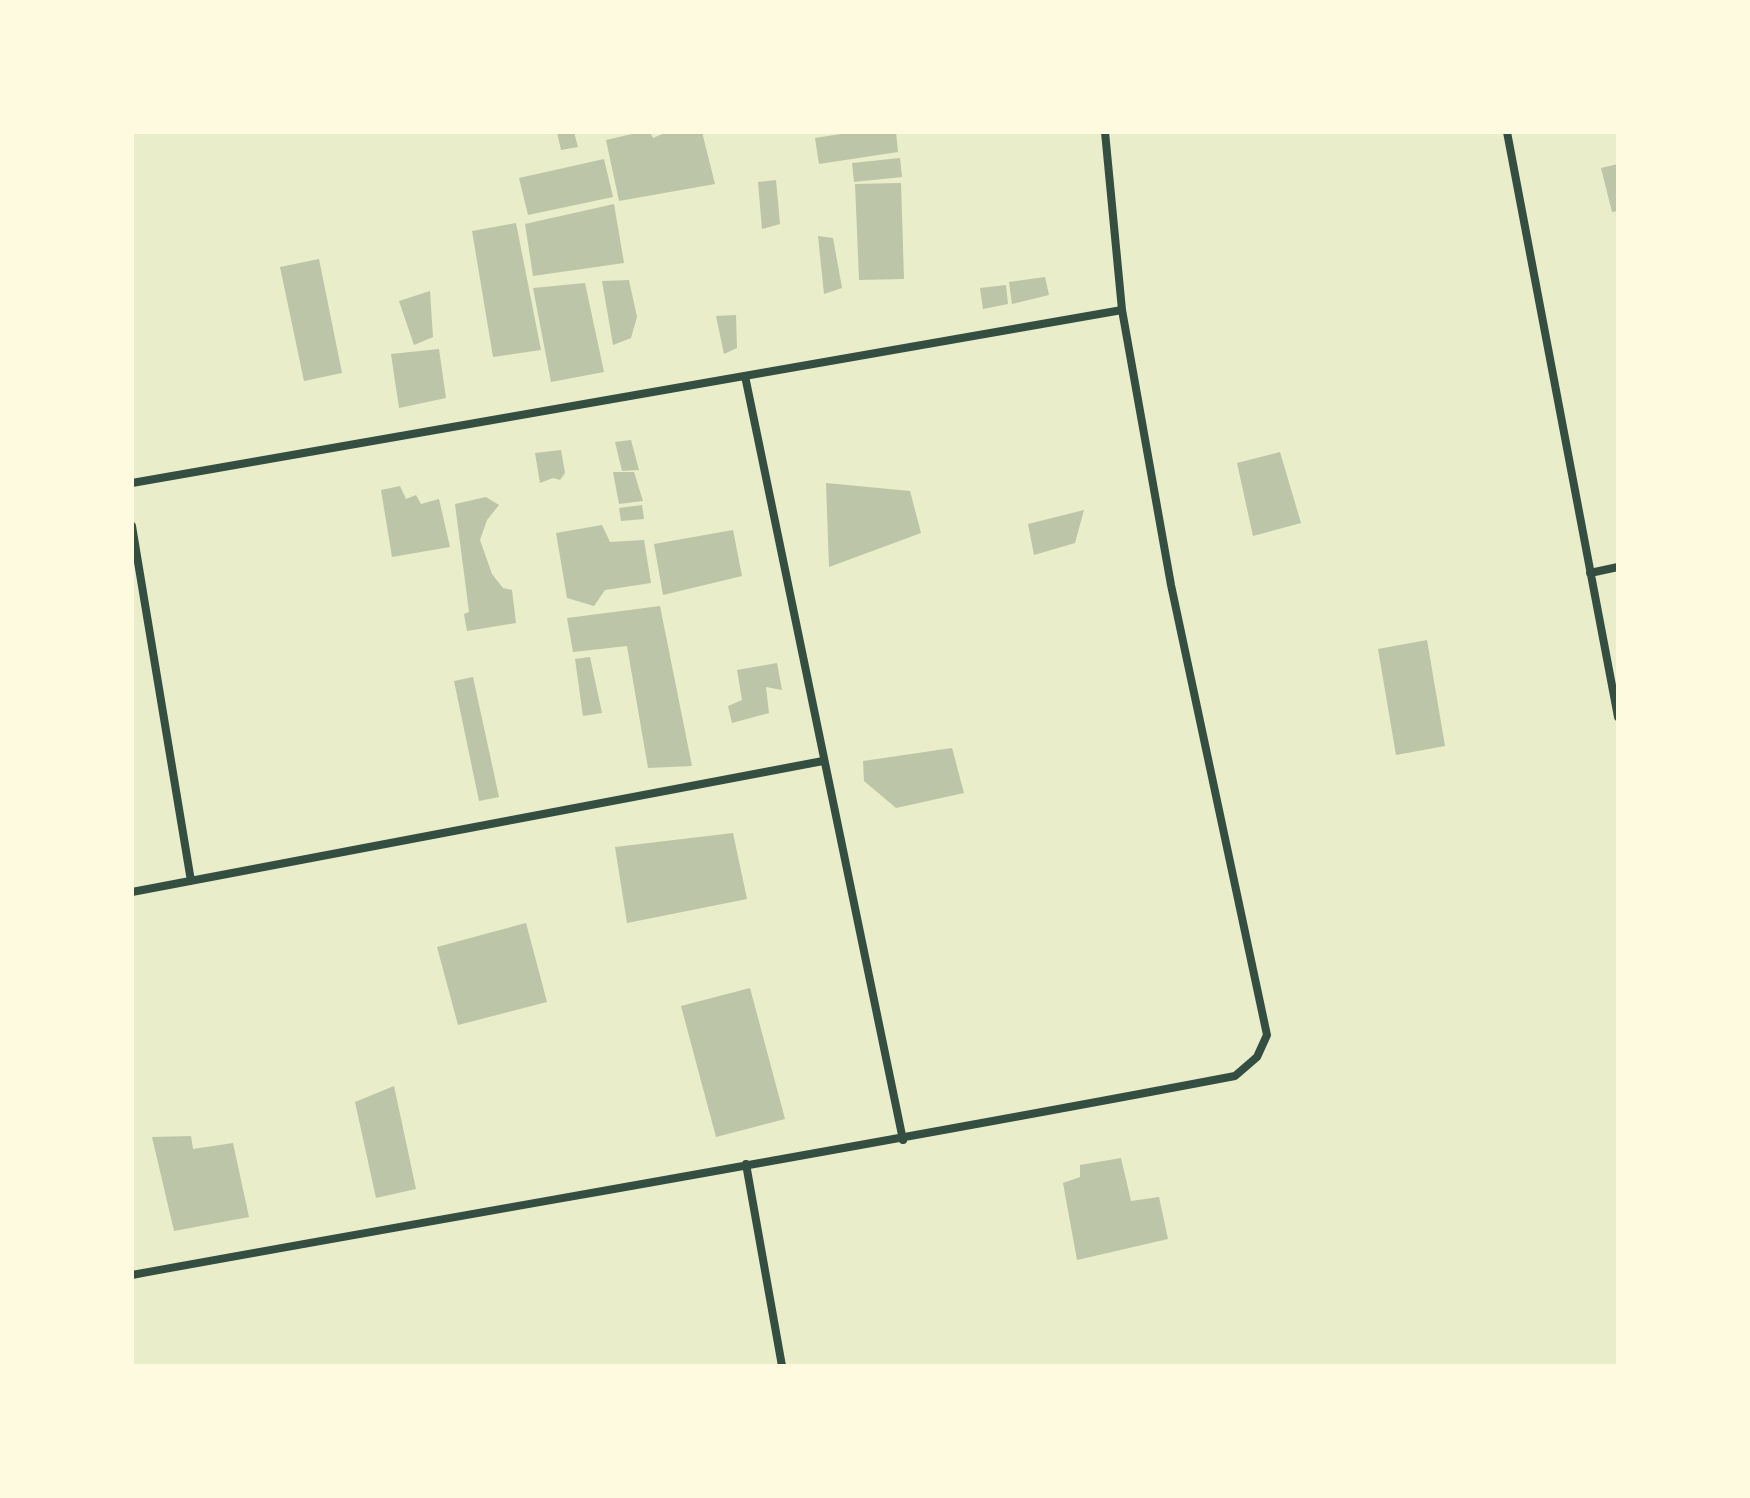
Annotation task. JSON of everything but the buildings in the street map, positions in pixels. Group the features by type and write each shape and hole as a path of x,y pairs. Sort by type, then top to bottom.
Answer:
{"street":[{"path":"132,1275 746,1164 903,1140 1235,1076 1257,1057 1267,1035 1171,585 1122,310 1105,132"},
{"path":"1507,132 1618,717"},
{"path":"132,483 1122,310"},
{"path":"745,376 903,1140"},
{"path":"132,526 191,881"},
{"path":"1590,573 1618,567"},
{"path":"132,892 823,761"},
{"path":"746,1164 782,1366"}]}
